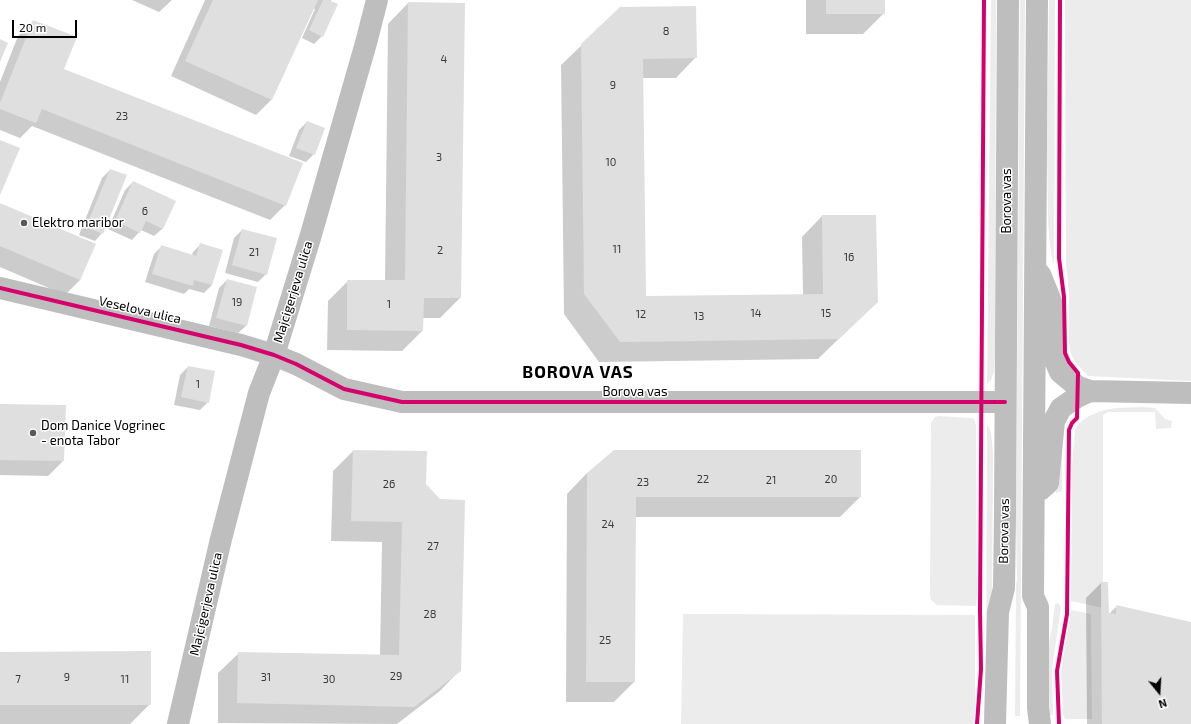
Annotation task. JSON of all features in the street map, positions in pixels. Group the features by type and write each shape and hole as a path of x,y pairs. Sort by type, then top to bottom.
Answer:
{"street":[{"name":"Majcigerjeva ulica","path":"178,724 221,539 259,393 274,355 366,43 377,0"},
{"name":"Borova vas","path":"1004,588 1008,0"},
{"path":"1037,0 1034,596 1038,608 1038,708 1040,724"},
{"path":"1036,264 1052,304 1054,358 1060,372 1078,387 1090,391 1191,393"},
{"name":"Veselova ulica","path":"0,288 241,344 274,355"},
{"name":"Borova vas","path":"274,355 296,364 344,389 402,402 1005,402"},
{"path":"1034,494 1048,483 1054,421 1061,408 1077,397 1090,391"},
{"path":"995,724 998,612 1004,588"},
{"path":"1004,588 1009,609 1009,724"},
{"path":"1026,724 1027,605 1034,596"}],"shaded area":[{"path":"991,0 996,0 995,352 994,372 991,380 987,384"},
{"path":"1020,0 1025,0 1020,716 1015,716 1017,580 1016,521"},
{"path":"1049,0 1055,0 1054,263 1050,246 1048,220 1047,152"},
{"path":"1065,0 1191,0 1191,381 1088,376 1075,362 1071,354 1069,343 1069,293 1066,265"},
{"path":"1142,407 1155,408 1165,419 1172,421 1171,428 1156,429 1155,412 1108,412 1103,415 1103,608 1071,601 1072,465 1075,429 1078,424 1089,416 1104,410"},
{"path":"1069,415 1063,429 1062,491 1056,493 1057,435"},
{"path":"935,417 971,418 974,419 976,425 976,606 937,605 931,600 930,596 931,423"},
{"path":"987,424 991,432 993,451 992,607 989,716 984,715 986,670"},
{"path":"1058,603 1061,607 1052,669 1053,714 1050,716 1045,707 1048,647 1055,604"},
{"path":"1071,610 1091,614 1092,719 1065,719 1063,714 1061,671"},
{"path":"683,614 975,615 975,710 973,724 681,724"}],"building":[{"path":"213,0 318,0 272,100 185,61"},
{"path":"323,0 328,0 338,4 323,37 309,30"},
{"path":"826,0 885,0 885,14 826,14"},
{"path":"408,2 465,3 461,298 424,298 423,331 347,330 347,280 405,280"},
{"path":"696,6 697,58 643,59 646,296 823,294 822,215 876,215 878,302 839,339 620,342 584,294 581,44 620,7"},
{"path":"33,20 77,37 64,69 303,163 286,206 42,109 36,123 0,109 0,103"},
{"path":"0,39 8,43 0,62"},
{"path":"307,121 325,128 315,155 296,148"},
{"name":"Elektro maribor","path":"0,140 20,148 0,195"},
{"path":"110,169 127,175 103,234 86,227"},
{"path":"133,181 176,201 163,229 146,221 140,233 115,221"},
{"name":"Elektro maribor","path":"0,203 96,244 80,280 0,246"},
{"path":"242,229 277,238 267,275 232,265"},
{"path":"200,243 223,250 212,285 194,280 193,286 152,274 161,245 196,256"},
{"path":"227,279 257,287 247,326 216,318"},
{"path":"188,366 215,371 209,403 181,397"},
{"name":"Dom Danice Vogrinec - enota Tabor","path":"0,404 66,405 64,461 0,460"},
{"path":"353,450 427,451 426,484 440,499 465,500 461,671 414,707 237,703 238,652 399,655 402,522 351,521"},
{"path":"614,450 861,450 861,497 636,497 635,682 586,682 587,473"},
{"path":"1101,582 1108,582 1109,613 1116,614 1116,605 1191,622 1191,724 1102,724"},
{"path":"151,651 151,705 0,705 0,652"}],"cycle path":[{"path":"977,724 981,669 980,610 984,0"},
{"path":"1059,724 1057,671 1067,614 1069,430 1072,423 1077,418 1078,373 1069,362 1065,353 1064,297 1059,258 1060,0"},
{"path":"0,288 241,345 274,355 296,364 344,389 402,402 1005,402"}],"place":[{"name":"Elektro maribor","path":"24,223"},
{"name":"Dom Danice Vogrinec - enota Tabor","path":"33,433"}],"district":[{"name":"BOROVA VAS","path":"578,372"}]}
